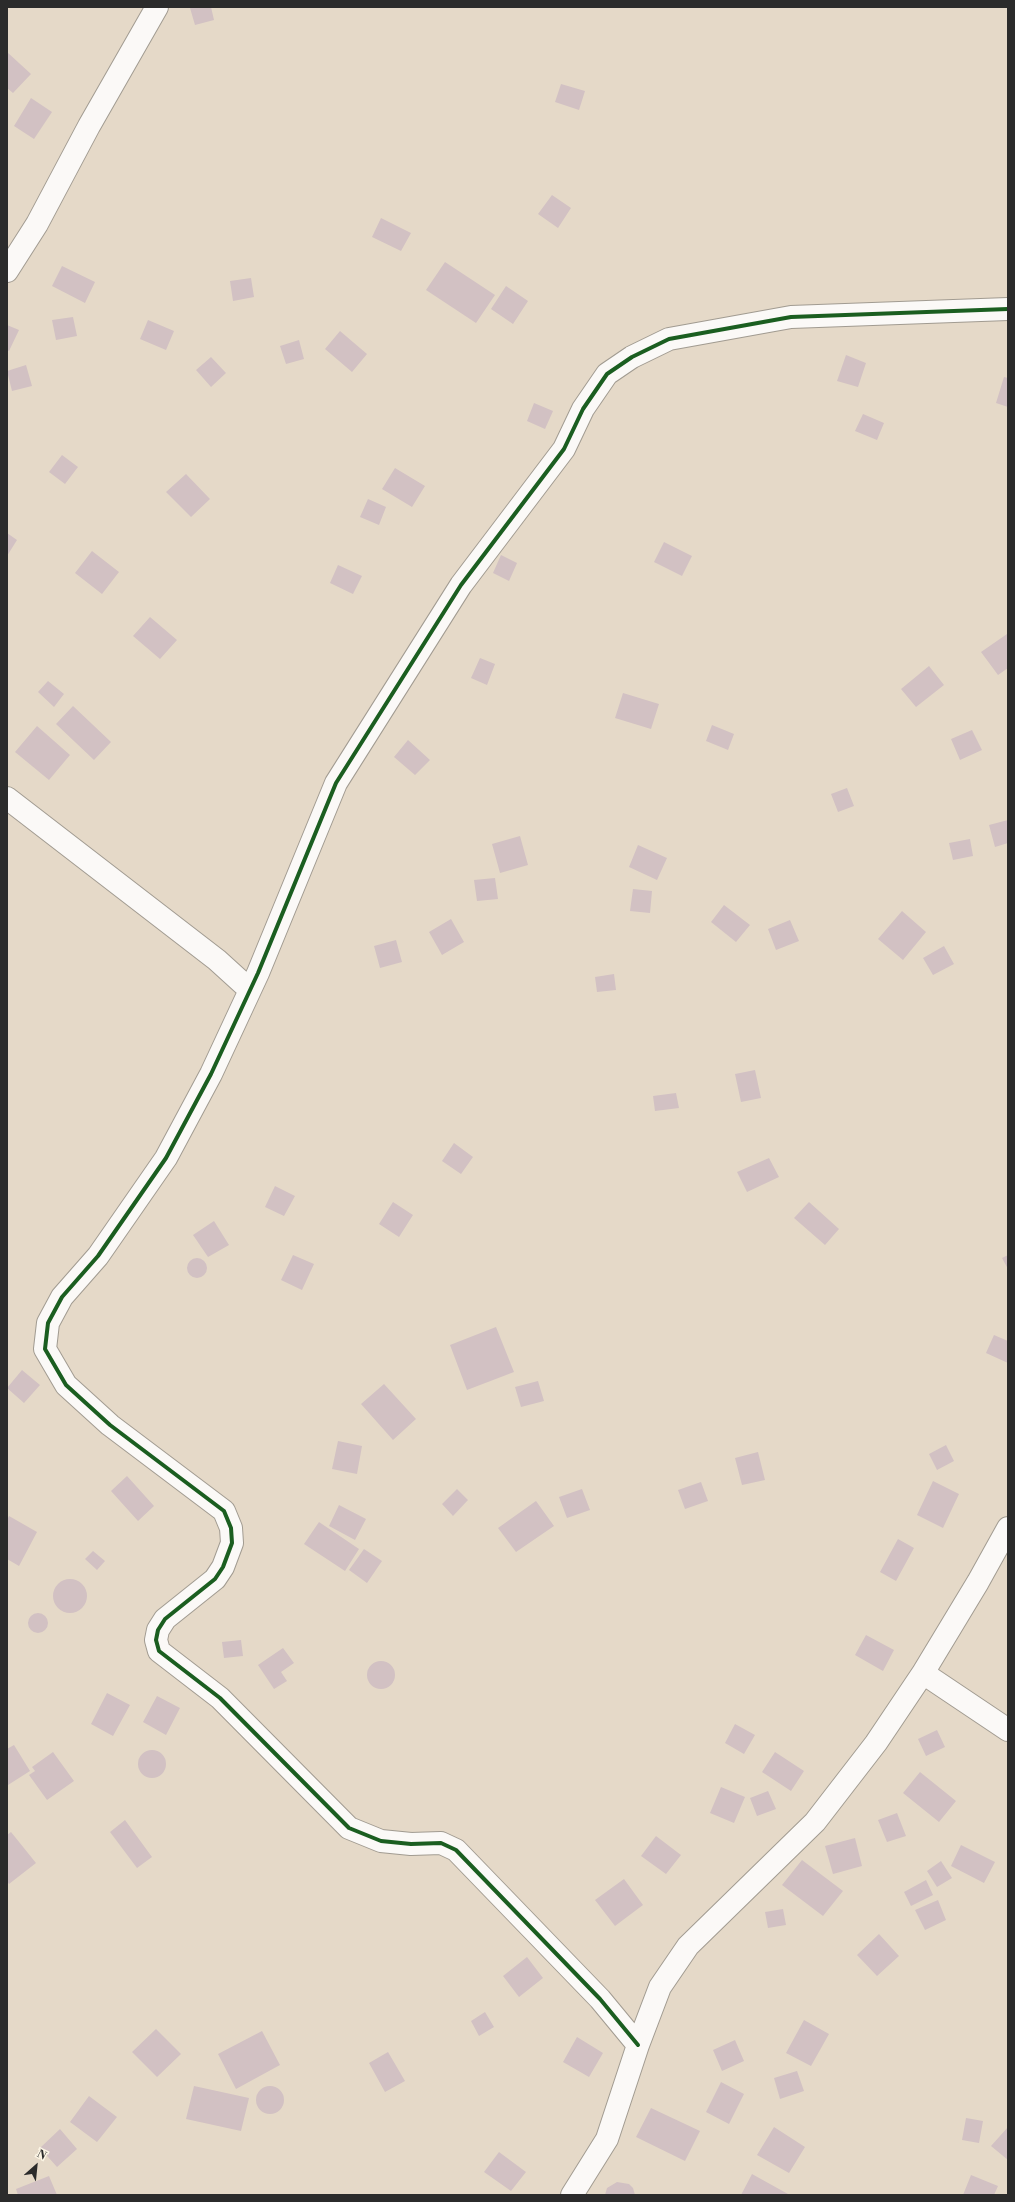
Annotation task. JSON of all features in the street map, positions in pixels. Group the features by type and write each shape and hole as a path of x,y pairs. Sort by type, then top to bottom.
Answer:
{"street":[{"path":"7,271 37,224 89,126 157,7"},
{"path":"638,2045 600,1999 456,1850 441,1843 411,1844 381,1841 349,1828 220,1698 159,1651 156,1640 158,1630 165,1619 215,1579 223,1567 232,1543 232,1528 224,1511 110,1425 66,1385 45,1349 48,1323 62,1297 98,1256 166,1158 211,1074 250,990 336,783 461,585 564,449 583,409 607,374 632,357 669,339 790,317 1008,309"},
{"path":"7,798 217,960 250,990"},
{"path":"572,2195 607,2139 638,2045 660,1987 688,1946 815,1822 876,1743 923,1673 978,1582 1008,1528"},
{"path":"923,1673 1008,1730"}],"building":[{"path":"211,7 214,20 195,25 190,8"},
{"path":"7,52 31,74 13,93 7,88"},
{"path":"561,84 585,91 579,110 555,102"},
{"path":"31,98 52,112 34,139 14,126"},
{"path":"552,195 571,208 558,228 538,214"},
{"path":"381,218 411,233 401,251 372,237"},
{"path":"445,262 495,295 476,323 426,290"},
{"path":"62,266 95,282 85,303 52,286"},
{"path":"251,278 254,297 233,301 230,281"},
{"path":"506,286 528,301 513,324 491,309"},
{"path":"73,317 77,336 56,340 52,320"},
{"path":"148,320 174,331 166,350 140,339"},
{"path":"7,325 19,330 9,351 7,350"},
{"path":"340,331 367,354 352,372 325,349"},
{"path":"299,340 304,359 286,364 280,346"},
{"path":"846,355 866,363 858,387 837,381"},
{"path":"211,357 226,373 211,387 196,370"},
{"path":"26,365 32,386 12,391 7,371"},
{"path":"1004,377 1008,378 1008,407 996,403"},
{"path":"534,403 553,411 545,429 527,421"},
{"path":"863,414 884,423 877,440 855,431"},
{"path":"62,455 78,467 65,484 49,472"},
{"path":"395,468 425,486 412,507 382,489"},
{"path":"186,474 210,499 191,517 166,492"},
{"path":"368,499 386,507 379,525 360,517"},
{"path":"7,533 17,540 7,556"},
{"path":"664,542 692,556 682,576 654,562"},
{"path":"92,551 119,572 102,594 75,573"},
{"path":"501,555 517,563 509,581 493,573"},
{"path":"338,565 362,576 353,594 330,583"},
{"path":"150,617 177,640 160,659 133,636"},
{"path":"1007,634 1008,668 998,675 981,652"},
{"path":"480,658 495,664 487,685 471,678"},
{"path":"929,666 944,685 916,707 901,689"},
{"path":"48,681 64,694 54,707 38,692"},
{"path":"623,693 659,704 651,729 615,718"},
{"path":"73,706 111,742 94,760 56,724"},
{"path":"712,725 734,734 728,750 706,741"},
{"path":"37,726 70,755 49,780 15,752"},
{"path":"972,730 982,750 960,760 951,739"},
{"path":"408,740 430,760 415,775 394,757"},
{"path":"847,788 854,806 838,812 831,794"},
{"path":"1008,820 1008,843 995,847 989,825"},
{"path":"520,836 528,865 500,873 492,844"},
{"path":"970,839 973,856 953,860 949,843"},
{"path":"638,845 667,858 657,880 629,867"},
{"path":"495,878 498,899 477,901 474,880"},
{"path":"633,889 652,891 650,913 630,911"},
{"path":"724,905 750,925 736,942 711,922"},
{"path":"902,911 926,932 903,960 878,939"},
{"path":"451,919 464,942 442,955 429,932"},
{"path":"790,920 799,941 776,950 768,929"},
{"path":"396,940 402,962 380,968 374,946"},
{"path":"944,946 954,964 933,975 923,958"},
{"path":"614,974 616,990 597,992 595,977"},
{"path":"755,1070 761,1098 741,1102 735,1074"},
{"path":"676,1093 679,1108 655,1111 653,1096"},
{"path":"454,1143 473,1157 461,1174 442,1161"},
{"path":"769,1158 779,1177 747,1192 737,1172"},
{"path":"275,1186 295,1196 284,1216 265,1207"},
{"path":"393,1202 413,1215 399,1237 379,1224"},
{"path":"809,1202 839,1229 825,1245 794,1218"},
{"path":"214,1221 229,1245 208,1257 193,1235"},
{"path":"293,1255 314,1264 302,1290 281,1280"},
{"path":"1008,1255 1008,1269 1002,1258"},
{"path":"197,1258 204,1261 207,1268 204,1275 197,1278 190,1275 187,1268 190,1261"},
{"path":"496,1327 514,1372 467,1390 450,1345"},
{"path":"994,1335 1008,1341 1008,1363 986,1353"},
{"path":"22,1370 40,1385 24,1403 7,1388"},
{"path":"538,1381 544,1401 521,1407 515,1387"},
{"path":"384,1384 416,1419 393,1440 361,1404"},
{"path":"338,1441 362,1446 357,1474 332,1469"},
{"path":"946,1445 954,1461 937,1470 929,1454"},
{"path":"758,1452 765,1480 742,1485 735,1458"},
{"path":"127,1476 154,1506 138,1521 111,1491"},
{"path":"933,1481 959,1494 943,1528 917,1515"},
{"path":"701,1482 708,1501 685,1509 678,1490"},
{"path":"457,1489 468,1500 453,1516 442,1504"},
{"path":"582,1489 590,1510 567,1518 559,1497"},
{"path":"536,1501 554,1526 516,1552 498,1528"},
{"path":"339,1505 366,1519 355,1540 329,1526"},
{"path":"9,1516 37,1532 19,1566 7,1559 7,1520"},
{"path":"319,1522 359,1549 345,1571 304,1544"},
{"path":"898,1539 914,1548 896,1581 880,1572"},
{"path":"364,1549 382,1561 367,1583 349,1570"},
{"path":"93,1551 105,1561 97,1570 85,1559"},
{"path":"70,1579 82,1584 87,1596 82,1608 70,1613 58,1608 53,1596 58,1584"},
{"path":"38,1613 45,1616 48,1623 45,1630 38,1633 31,1630 28,1623 31,1616"},
{"path":"866,1635 894,1650 883,1671 855,1655"},
{"path":"241,1640 243,1656 224,1658 222,1642"},
{"path":"283,1648 294,1663 281,1672 287,1681 274,1689 258,1665"},
{"path":"381,1661 391,1665 395,1675 391,1685 381,1689 371,1685 367,1675 371,1665"},
{"path":"107,1693 130,1705 113,1736 91,1724"},
{"path":"157,1696 180,1708 166,1735 143,1722"},
{"path":"735,1724 755,1735 744,1754 725,1743"},
{"path":"937,1730 945,1747 926,1756 918,1739"},
{"path":"14,1745 30,1771 8,1785 7,1749"},
{"path":"152,1750 162,1754 166,1764 162,1774 152,1778 142,1774 138,1764 142,1754"},
{"path":"53,1752 74,1781 47,1800 29,1775 35,1771 32,1767"},
{"path":"775,1752 804,1771 791,1791 762,1772"},
{"path":"920,1772 956,1801 939,1822 903,1793"},
{"path":"721,1787 745,1797 734,1823 710,1813"},
{"path":"768,1791 776,1809 757,1816 750,1798"},
{"path":"897,1813 906,1836 887,1842 878,1820"},
{"path":"125,1820 152,1857 137,1868 110,1832"},
{"path":"11,1832 36,1863 9,1884 7,1881 7,1835"},
{"path":"656,1836 681,1855 666,1874 641,1856"},
{"path":"855,1838 862,1866 833,1874 825,1846"},
{"path":"961,1845 995,1862 984,1883 951,1866"},
{"path":"802,1860 843,1891 823,1916 782,1885"},
{"path":"941,1861 952,1878 937,1887 927,1871"},
{"path":"624,1879 643,1905 615,1926 595,1900"},
{"path":"926,1880 933,1895 911,1906 904,1892"},
{"path":"938,1900 946,1920 925,1930 915,1910"},
{"path":"783,1909 786,1925 768,1928 765,1912"},
{"path":"879,1934 899,1956 877,1976 857,1955"},
{"path":"527,1957 543,1978 519,1997 503,1976"},
{"path":"485,2012 494,2027 479,2036 471,2021"},
{"path":"804,2020 829,2034 811,2066 786,2053"},
{"path":"156,2029 181,2054 157,2077 132,2052"},
{"path":"262,2031 280,2065 236,2089 218,2054"},
{"path":"577,2037 603,2053 589,2077 563,2062"},
{"path":"735,2040 744,2061 722,2071 713,2050"},
{"path":"388,2052 405,2081 385,2092 369,2063"},
{"path":"797,2071 804,2091 780,2099 774,2078"},
{"path":"721,2082 744,2094 729,2124 706,2112"},
{"path":"194,2086 249,2098 241,2131 186,2119"},
{"path":"270,2086 280,2090 284,2100 280,2110 270,2114 260,2110 256,2100 260,2090"},
{"path":"89,2096 117,2117 97,2142 70,2122"},
{"path":"651,2108 700,2131 685,2161 636,2137"},
{"path":"966,2118 983,2121 979,2143 962,2140"},
{"path":"774,2127 805,2147 789,2173 757,2155"},
{"path":"1008,2127 1008,2160 991,2146"},
{"path":"60,2129 77,2149 57,2167 40,2148"},
{"path":"499,2152 526,2172 511,2191 484,2172"},
{"path":"752,2174 788,2194 741,2195"},
{"path":"971,2175 998,2186 994,2195 963,2195"},
{"path":"49,2176 57,2195 18,2195 16,2189"},
{"path":"617,2182 629,2184 633,2188 635,2195 605,2195 607,2188"}],"cycle path":[{"path":"638,2045 600,1999 456,1850 441,1843 411,1844 381,1841 349,1828 220,1698 159,1651 156,1640 158,1630 165,1619 215,1579 223,1567 232,1543 231,1528 224,1511 110,1425 66,1385 45,1349 48,1323 62,1297 98,1256 166,1158 211,1074 258,973 336,783 461,585 564,449 583,409 607,374 632,357 669,339 791,317 1008,309"}]}
